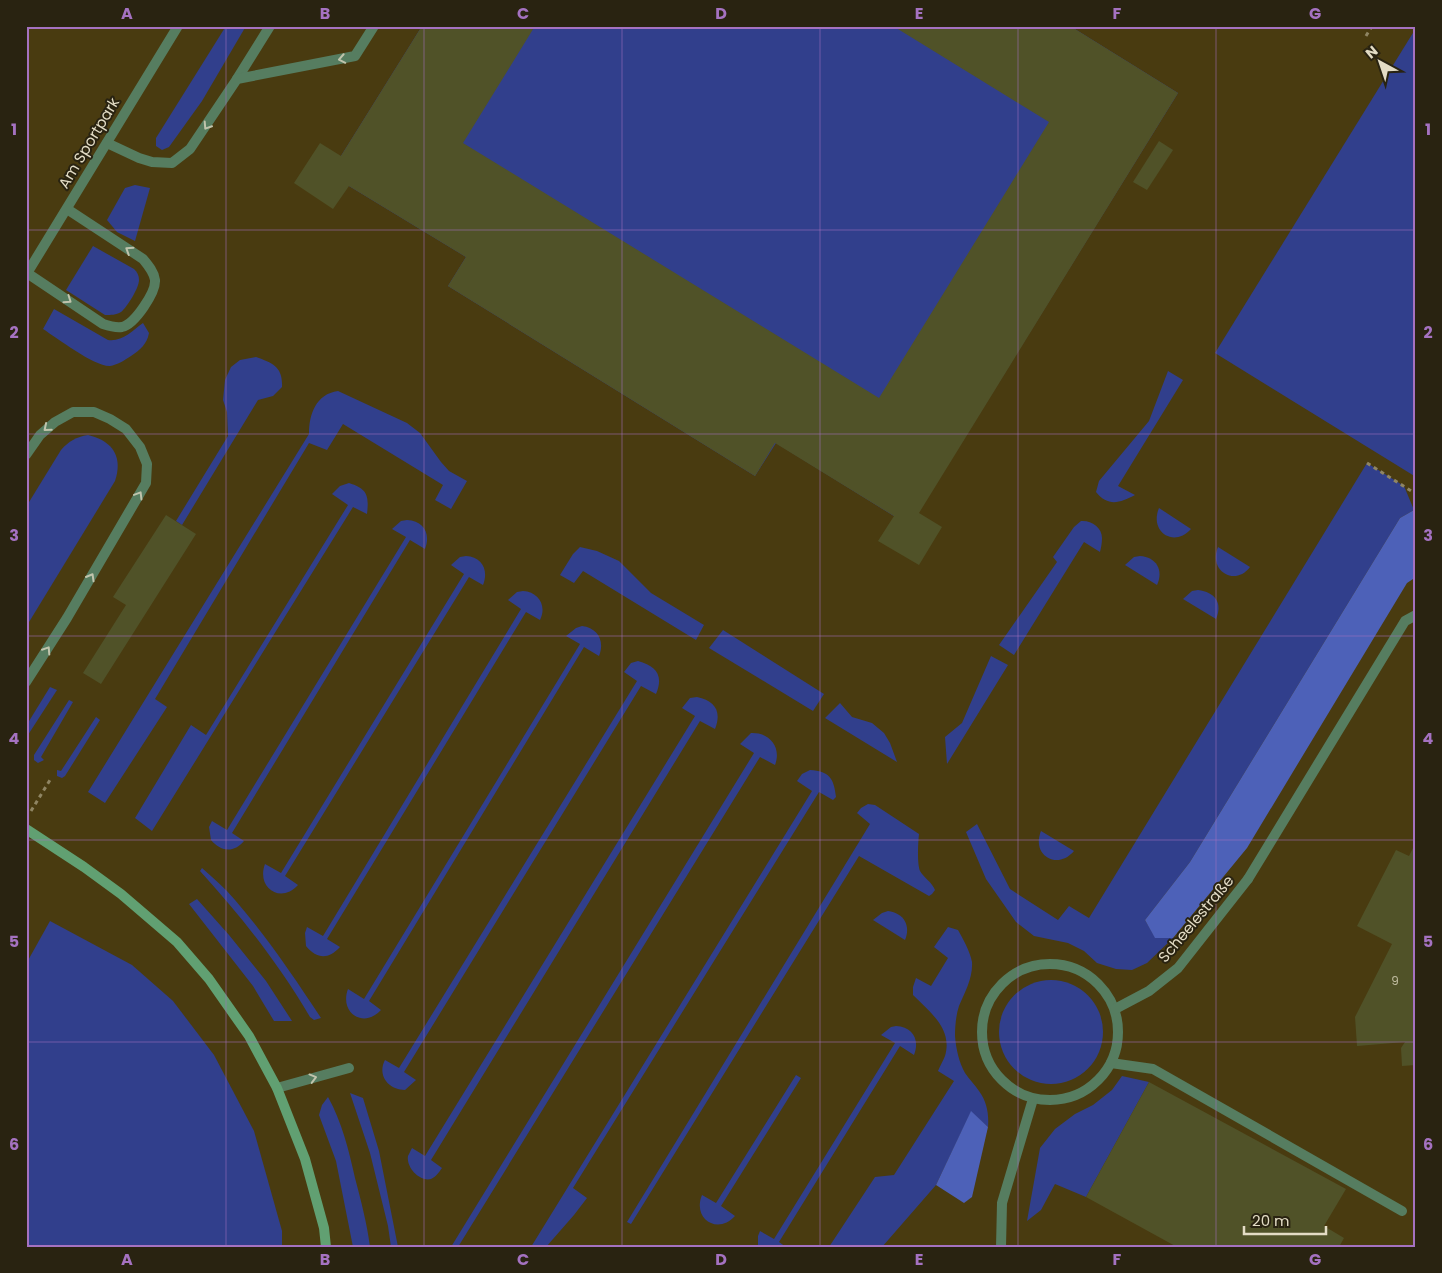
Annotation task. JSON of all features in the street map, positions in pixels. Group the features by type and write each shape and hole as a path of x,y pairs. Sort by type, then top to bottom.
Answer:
{"street":[{"name":"Am Sportpark","path":"27,274 178,26"},
{"path":"107,142 139,158 152,162 172,163 190,150 270,26"},
{"path":"237,79 355,56 374,26"},
{"path":"27,274 103,324 113,327 124,326 135,319 154,290 155,280 151,269 143,259 67,209"},
{"path":"26,455 40,434 55,422 73,412 94,412 110,418 126,430 140,447 147,464 146,483 67,618 26,682"},
{"name":"Scheelestraße","path":"1115,1009 1149,991 1178,968 1248,879 1405,621 1416,615"},
{"path":"26,829 121,894 177,942 209,979 249,1036 277,1088 305,1159 324,1228 326,1247"},
{"path":"1041,964 1064,965 1086,973 1103,989 1115,1009 1119,1027 1118,1046 1111,1063 1098,1082 1078,1095 1056,1101 1033,1099 1011,1089 994,1073 984,1052 981,1028 986,1005 999,985 1018,971 1041,964"},
{"path":"1111,1063 1153,1068 1402,1210"},
{"path":"277,1088 349,1068"},
{"path":"1001,1247 1002,1203 1033,1099"}],"path":[{"path":"1366,36 1372,26"},
{"path":"1367,463 1416,494"},
{"path":"31,812 50,780"}],"shaded area":[{"path":"226,26 246,26 202,101 169,147 162,150 156,146 156,138"},
{"path":"422,26 1070,26 1178,93 910,526 776,443 755,476 448,286 466,257 349,186 341,156"},
{"path":"1416,28 1416,477 1215,353"},
{"path":"135,185 150,188 135,241 117,232 107,220 125,188"},
{"path":"93,246 137,272 139,280 135,292 123,310 117,314 105,315 66,290"},
{"path":"54,309 108,340 122,338 143,323 149,333 148,337 140,349 126,359 110,366 103,365 66,345 43,329"},
{"path":"256,357 267,361 279,370 282,387 273,396 258,400 182,525 176,521 228,436 227,412 223,400 225,380 231,367 240,360"},
{"path":"1168,371 1183,380 1118,486 1135,495 1119,502 1105,500 1096,492 1099,481 1149,421"},
{"path":"338,391 407,423 420,433 449,471 467,481 451,509 435,500 443,485 343,424 327,450 309,443 155,699 167,707 105,803 88,792 309,434 310,419 315,406 324,396"},
{"path":"88,435 104,441 114,451 118,465 115,481 26,627 26,507 61,450 73,440"},
{"path":"1367,463 1404,486 1414,510 1400,518 1190,862 1145,920 1155,937 1173,938 1147,963 1132,970 1116,969 1097,963 1084,951 1068,943 1034,936 1016,922 986,879 966,832 977,824 1010,889 1058,920 1069,906 1089,918"},
{"path":"349,483 360,488 366,494 368,502 367,514 353,507 152,831 135,818 191,725 206,735 348,505 332,494 340,486"},
{"path":"1159,508 1191,529 1184,535 1177,537 1165,535 1157,524"},
{"path":"1414,510 1416,512 1416,577 1407,583 1247,848 1173,938 1155,938 1145,920 1190,862 1400,518"},
{"path":"407,520 418,523 425,529 427,543 425,549 410,540 232,833 244,841 236,848 228,850 219,847 211,840 209,827 212,821 227,830 406,537 392,529 401,521"},
{"path":"1081,521 1092,523 1102,534 1100,552 1084,542 1014,655 999,645 1057,562 1053,557 1074,527"},
{"path":"580,547 597,551 619,561 651,593 704,625 696,640 583,571 574,583 560,575 573,554"},
{"path":"1218,547 1250,567 1244,573 1237,576 1225,574 1217,563"},
{"path":"466,556 476,559 483,565 485,579 483,585 469,577 285,876 298,885 291,891 284,893 272,891 264,880 265,864 281,873 464,574 451,565 460,557"},
{"path":"1140,556 1150,559 1157,565 1160,574 1157,585 1125,565 1134,557"},
{"path":"1198,590 1209,593 1216,599 1219,608 1216,619 1183,599 1192,591"},
{"path":"523,591 533,594 540,601 543,610 540,620 526,612 327,939 340,947 327,956 314,953 306,946 305,933 307,927 323,936 521,609 508,600 517,592"},
{"path":"582,626 592,629 599,636 601,650 599,656 584,647 369,1001 381,1010 374,1016 367,1018 355,1016 347,1005 348,989 364,999 580,644 566,636"},
{"path":"723,630 824,694 813,711 709,648"},
{"path":"991,656 1008,665 947,764 945,737 962,723"},
{"path":"638,661 650,666 657,672 659,682 656,694 641,686 404,1072 416,1080 405,1090 394,1087 383,1076 382,1071 385,1060 399,1068 637,681 624,672 631,663"},
{"path":"50,687 57,690 26,738 26,726"},
{"path":"697,697 708,701 715,708 718,717 715,729 700,721 431,1160 442,1168 431,1179 418,1176 409,1165 408,1156 412,1148 425,1156 695,716 682,708 690,698"},
{"path":"69,700 73,702 41,757 44,760 38,763 34,760 34,755"},
{"path":"840,703 852,717 872,723 884,733 897,762 825,718"},
{"path":"96,717 100,720 65,776 62,778 57,776 57,770 61,771"},
{"path":"751,733 763,735 772,742 777,752 775,765 760,757 458,1247 451,1247 754,753 740,744"},
{"path":"810,770 822,772 832,780 836,797 833,800 819,792 573,1188 587,1198 546,1247 531,1247 812,791 797,781 802,774"},
{"path":"868,804 875,805 919,834 918,858 920,871 935,890 929,896 859,856 631,1224 627,1222 870,824 857,813"},
{"path":"1041,831 1074,851 1060,860 1047,858 1040,847"},
{"path":"202,868 219,883 258,928 321,1018 314,1020 310,1017 259,941 200,871"},
{"path":"197,899 266,981 292,1021 274,1021 253,986 189,904"},
{"path":"888,911 898,914 905,921 907,935 905,940 873,920"},
{"path":"50,921 132,965 173,1001 214,1055 254,1131 282,1231 282,1247 26,1247 26,964"},
{"path":"948,927 958,930 968,949 972,962 970,979 957,1013 955,1041 963,1069 982,1095 986,1104 988,1127 971,1112 936,1185 882,1247 829,1247 875,1177 894,1175 954,1081 938,1071 945,1056 947,1046 943,1029 933,1015 913,995 916,978 931,986 948,958 934,947"},
{"path":"1051,980 1071,984 1088,995 1099,1012 1103,1032 1099,1052 1088,1069 1071,1080 1051,1084 1031,1080 1014,1069 1003,1052 999,1032 1003,1012 1014,995 1031,984"},
{"path":"896,1026 907,1029 914,1035 916,1049 914,1055 900,1046 779,1242 786,1247 758,1247 760,1231 774,1239 895,1043 881,1035 891,1027"},
{"path":"796,1075 801,1078 721,1206 735,1216 728,1222 721,1224 708,1222 701,1211 702,1195 716,1203"},
{"path":"1122,1076 1149,1082 1086,1197 1055,1184 1041,1210 1027,1221 1040,1148 1055,1129 1075,1114 1093,1105 1112,1090"},
{"path":"350,1093 363,1098 379,1151 398,1247 391,1247 388,1226 370,1153"},
{"path":"328,1097 348,1147 364,1212 370,1247 353,1247 336,1161 319,1115 322,1105"},
{"path":"971,1111 988,1127 972,1197 964,1203 936,1185"}],"building":[{"path":"422,26 535,26 463,143 879,398 1049,122 893,26 1070,26 1178,93 919,513 942,527 919,565 878,541 894,516 775,443 755,476 448,286 466,257 349,186 333,209 294,183 320,143 341,156"},
{"path":"1159,141 1173,150 1147,190 1133,182"},
{"path":"166,515 196,534 101,684 83,673 126,605 113,597"},
{"path":"1416,842 1416,1065 1402,1066 1401,1048 1405,1042 1357,1046 1355,1017 1392,944 1357,926 1396,850 1409,856"},
{"path":"1149,1082 1346,1189 1324,1226 1344,1238 1339,1247 1177,1247 1086,1197"}]}
